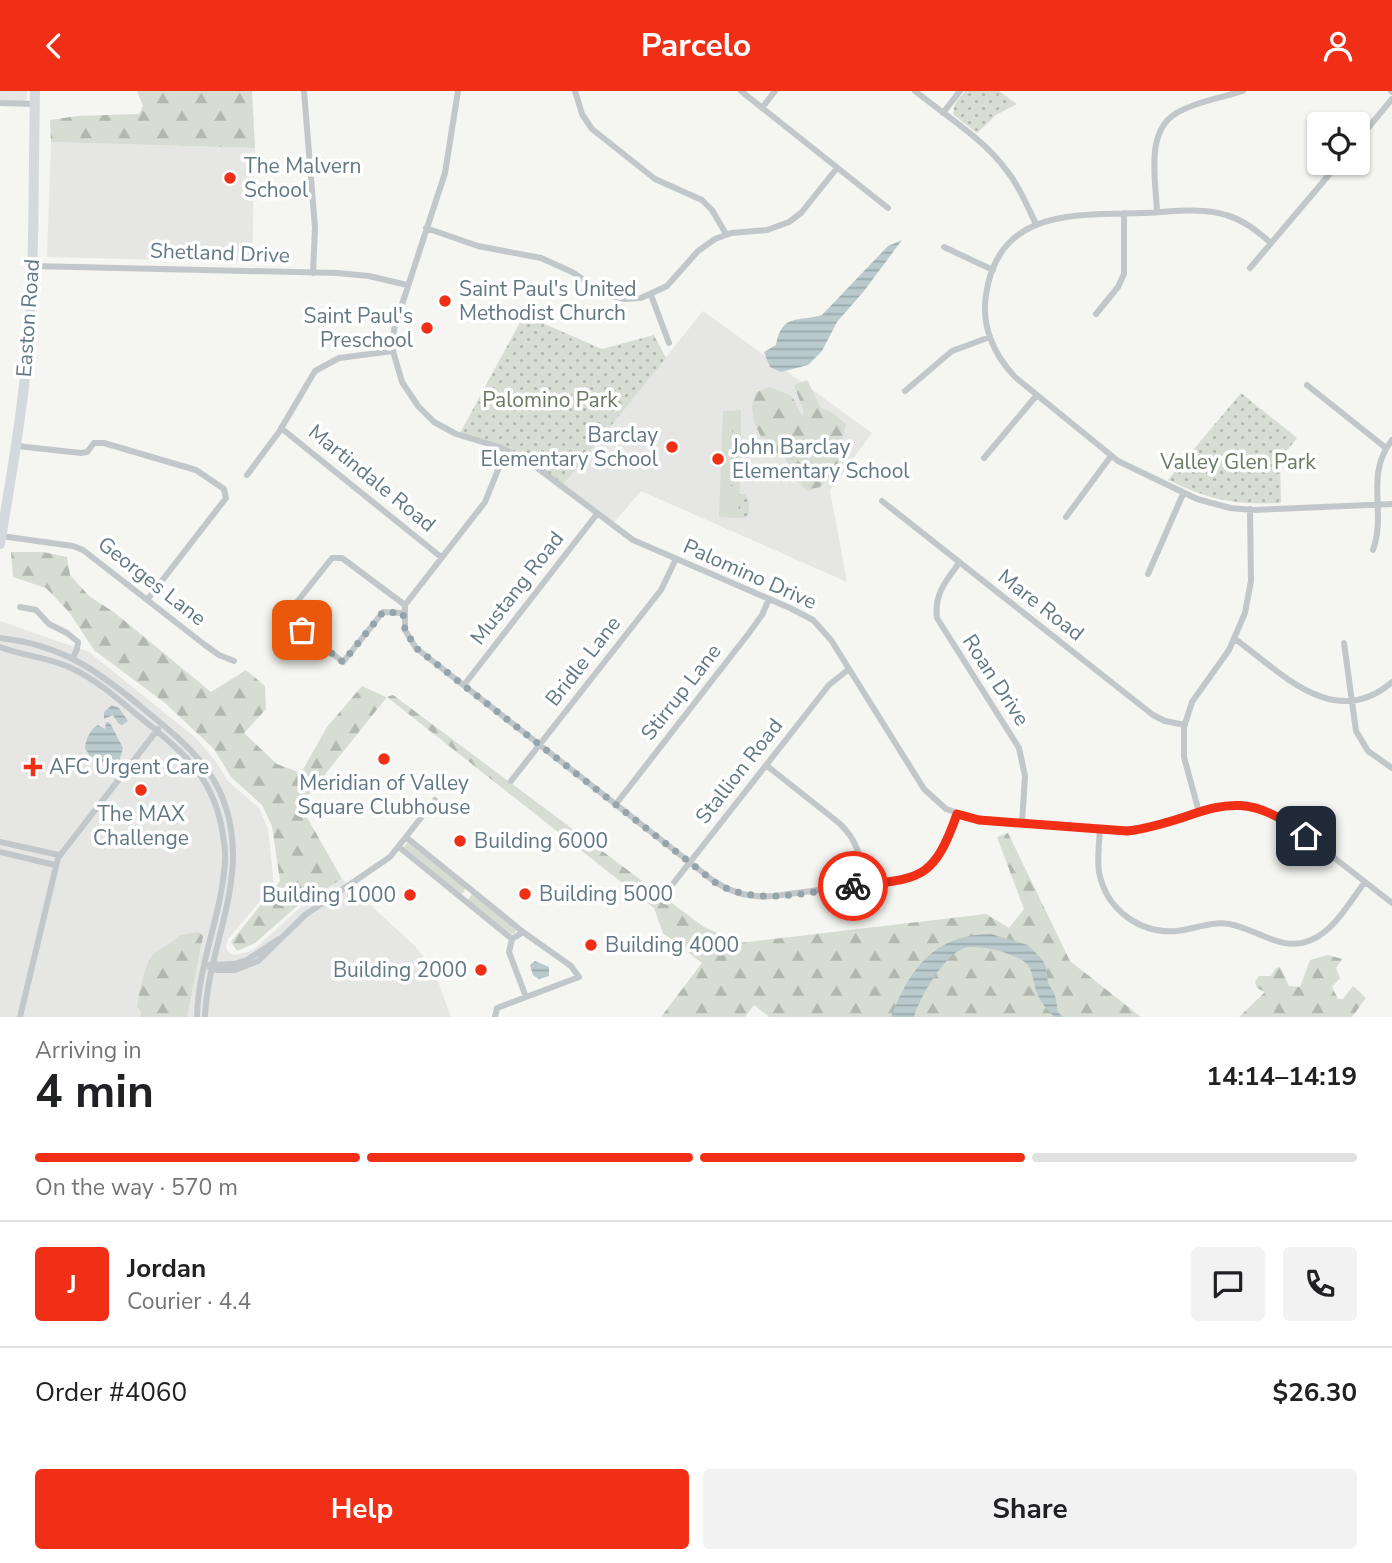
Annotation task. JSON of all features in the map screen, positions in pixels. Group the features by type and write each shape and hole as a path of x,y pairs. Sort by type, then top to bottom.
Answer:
{"highway":[{"name":"Easton Road","path":"1,540 17,446 28,346 35,91"}],"street":[{"path":"304,91 315,228 313,273"},
{"name":"Palomino Drive","path":"458,91 445,173 395,320 393,351 402,382 426,415 456,434 506,450 537,466 633,540 806,615 831,641 924,789 939,804 957,814 979,820 1100,829 1139,829 1218,807 1252,806 1276,814 1392,903"},
{"path":"575,91 582,114 592,129 655,179 702,200 712,210 726,234"},
{"path":"741,91 888,208"},
{"path":"762,108 775,91"},
{"path":"915,91 990,151 1003,165 1019,189 1036,225"},
{"path":"943,113 960,91"},
{"path":"1157,212 1156,143 1161,127 1180,111 1243,91"},
{"path":"1370,126 1392,99"},
{"path":"0,103 35,104"},
{"path":"426,228 478,246 541,258 563,267 599,291 615,297 633,299 651,295 673,280 706,244 726,234 741,230 767,230 789,222 801,213 837,168"},
{"path":"1250,268 1329,175"},
{"path":"1271,243 1250,226 1225,214 1199,211 1052,218 1013,241 993,270 985,301 990,337 1002,362 1015,377 1111,456 1129,468 1183,493 1219,506 1250,509 1392,504"},
{"path":"1096,314 1118,287 1124,274 1124,213"},
{"path":"944,247 993,270"},
{"name":"Shetland Drive","path":"32,266 313,273 369,276 407,285"},
{"path":"651,295 669,343"},
{"path":"905,391 952,351 990,337"},
{"path":"247,475 281,428 309,378 325,364 350,355 393,351"},
{"path":"1307,385 1386,448"},
{"path":"984,458 1037,395"},
{"name":"Martindale Road","path":"281,428 441,557"},
{"path":"1373,550 1377,539 1378,467 1392,440"},
{"path":"17,446 77,453 87,452 94,443 104,443 196,470 224,489 226,498 148,600"},
{"path":"506,450 485,502 441,557 404,612 405,630 412,643 464,685 690,862 726,888 750,896 774,896 909,878 929,867 943,849 957,814"},
{"path":"1066,517 1111,456"},
{"path":"1147,574 1183,493"},
{"name":"Mare Road","path":"881,501 1153,715 1165,721 1185,725"},
{"path":"1199,812 1184,757 1185,725 1196,696 1235,639 1245,613 1251,582 1250,509"},
{"name":"Mustang Road","path":"464,685 597,514"},
{"name":"Georges Lane","path":"1,540 79,548 219,655 234,660"},
{"path":"332,558 342,558 404,612 383,612 343,662 285,617 332,558"},
{"name":"Bridle Lane","path":"511,781 660,590 676,559"},
{"name":"Roan Drive","path":"959,563 939,593 937,618 1019,748 1025,776 1022,823"},
{"name":"Stirrup Lane","path":"615,804 749,633 769,599"},
{"path":"20,607 36,610 49,624 74,638 78,642 78,649 73,657"},
{"path":"0,638 40,646 73,657 99,673 160,727 202,775 214,801 222,829 225,855 197,1017"},
{"path":"1235,639 1303,690 1323,699 1350,701 1370,696 1392,682"},
{"path":"1344,643 1352,719 1359,739 1368,751 1392,768"},
{"path":"0,647 50,659 78,671 182,740 202,762 218,788 229,823 233,849 231,882 205,1017"},
{"name":"Stallion Road","path":"661,899 829,685 849,669"},
{"path":"20,1017 59,855 160,727"},
{"path":"766,765 850,834 859,852 864,885"},
{"path":"204,965 230,971 249,967 263,958 305,915 399,847 435,800"},
{"path":"1100,829 1098,869 1106,894 1116,908 1130,919 1158,930 1180,931 1225,923 1242,927 1279,943 1304,943 1318,937 1330,927 1365,882"},
{"path":"406,837 523,932 571,967 579,977 497,1008 495,1017"},
{"path":"0,842 59,855"},
{"path":"399,847 512,939"},
{"path":"0,852 55,865"},
{"path":"523,932 512,939 509,952 526,997"}],"shaded area":[{"path":"0,91 27,91 26,103 0,103"},
{"path":"51,142 255,148 252,262 47,257"},
{"path":"902,240 837,322 822,351 808,365 781,372 770,367 764,352 776,345 782,328 787,323 822,315 888,246"},
{"name":"John Barclay Elementary School","path":"703,311 872,433 830,490 847,582 641,491 612,525 562,486"},
{"path":"0,621 89,652 196,738 228,781 259,808 268,829 274,885 228,939 228,952 233,955 248,952 258,946 304,904 342,879 415,946 434,970 451,1017 0,1017"},
{"path":"112,705 119,708 128,721 122,725 113,715 104,719 104,712"},
{"path":"106,722 110,723 123,748 119,762 108,765 89,755 85,748 93,729 98,725 105,729"},
{"path":"991,934 1028,945 1042,959 1058,1012 1063,1017 1054,1017 1043,1004 1025,962 1003,952 974,947 957,952 941,967 921,999 914,1017 891,1017 907,983 927,957 954,940"},
{"path":"535,961 549,967 549,976 539,979 533,975 530,965"}],"green space":[{"path":"137,91 252,91 255,148 51,142 50,120 77,116 139,114 143,106"},
{"path":"965,91 999,91 1017,104 996,115 977,133 954,115 955,105"},
{"name":"Palomino Park","path":"524,315 602,349 654,335 666,358 562,486 519,455 459,435"},
{"path":"807,380 821,408 830,411 846,424 839,452 839,465 820,487 807,491 796,480 785,457 774,451 761,437 754,422 752,406 756,392 770,387 792,396 802,416 804,412 794,385"},
{"name":"Valley Glen Park","path":"1241,393 1297,438 1280,459 1281,503 1223,500 1168,480"},
{"path":"741,410 741,430 733,430 731,486 740,486 738,518 719,517 723,411"},
{"path":"732,430 741,430 740,486 730,486"},
{"path":"739,494 745,494 749,500 749,514 745,518 738,518"},
{"path":"11,552 43,552 67,557 70,575 89,596 115,613 211,692 246,670 265,686 266,709 244,733 277,764 301,773 327,727 362,686 386,697 393,695 704,927 739,943 986,914 1009,928 1024,909 997,837 1008,833 1070,961 1141,1017 769,1017 754,1005 745,1017 661,1017 702,963 663,933 654,908 387,697 298,808 304,812 342,879 296,907 255,943 237,951 231,942 280,881 272,826 262,805 231,777 214,749 165,703 94,650 69,612 46,588 13,577"},
{"path":"408,842 465,888 464,892 461,894 404,847"},
{"path":"472,894 516,930 515,933 511,934 468,900"},
{"path":"199,932 203,936 187,1017 141,1017 137,1007 144,973 152,956 179,935"},
{"path":"1328,955 1342,959 1336,968 1340,978 1332,987 1338,999 1343,999 1353,986 1366,998 1352,1017 1239,1017 1265,992 1257,988 1255,982 1259,976 1271,976 1276,968 1280,967 1289,986 1300,987 1310,960"}],"way so far":[{"path":"302,630 343,662 383,612 403,613 407,636 416,648 716,883 738,893 756,896 853,886"}],"place":[{"name":"The Malvern School","path":"230,178"},
{"name":"Saint Paul's United Methodist Church","path":"445,301"},
{"name":"Saint Paul's Preschool","path":"427,328"},
{"name":"Barclay Elementary School","path":"672,447"},
{"name":"John Barclay Elementary School","path":"718,459"},
{"name":"Meridian of Valley Square Clubhouse","path":"384,759"},
{"name":"AFC Urgent Care","path":"33,767"},
{"name":"The MAX Challenge","path":"141,790"},
{"name":"Building 6000","path":"460,841"},
{"name":"Building 5000","path":"525,894"},
{"name":"Building 1000","path":"410,895"},
{"name":"Building 4000","path":"591,945"},
{"name":"Building 2000","path":"481,970"}],"route":[{"path":"853,886 902,880 923,872 939,856 957,814 979,820 1127,831 1218,807 1240,805 1276,814 1306,836"}]}
